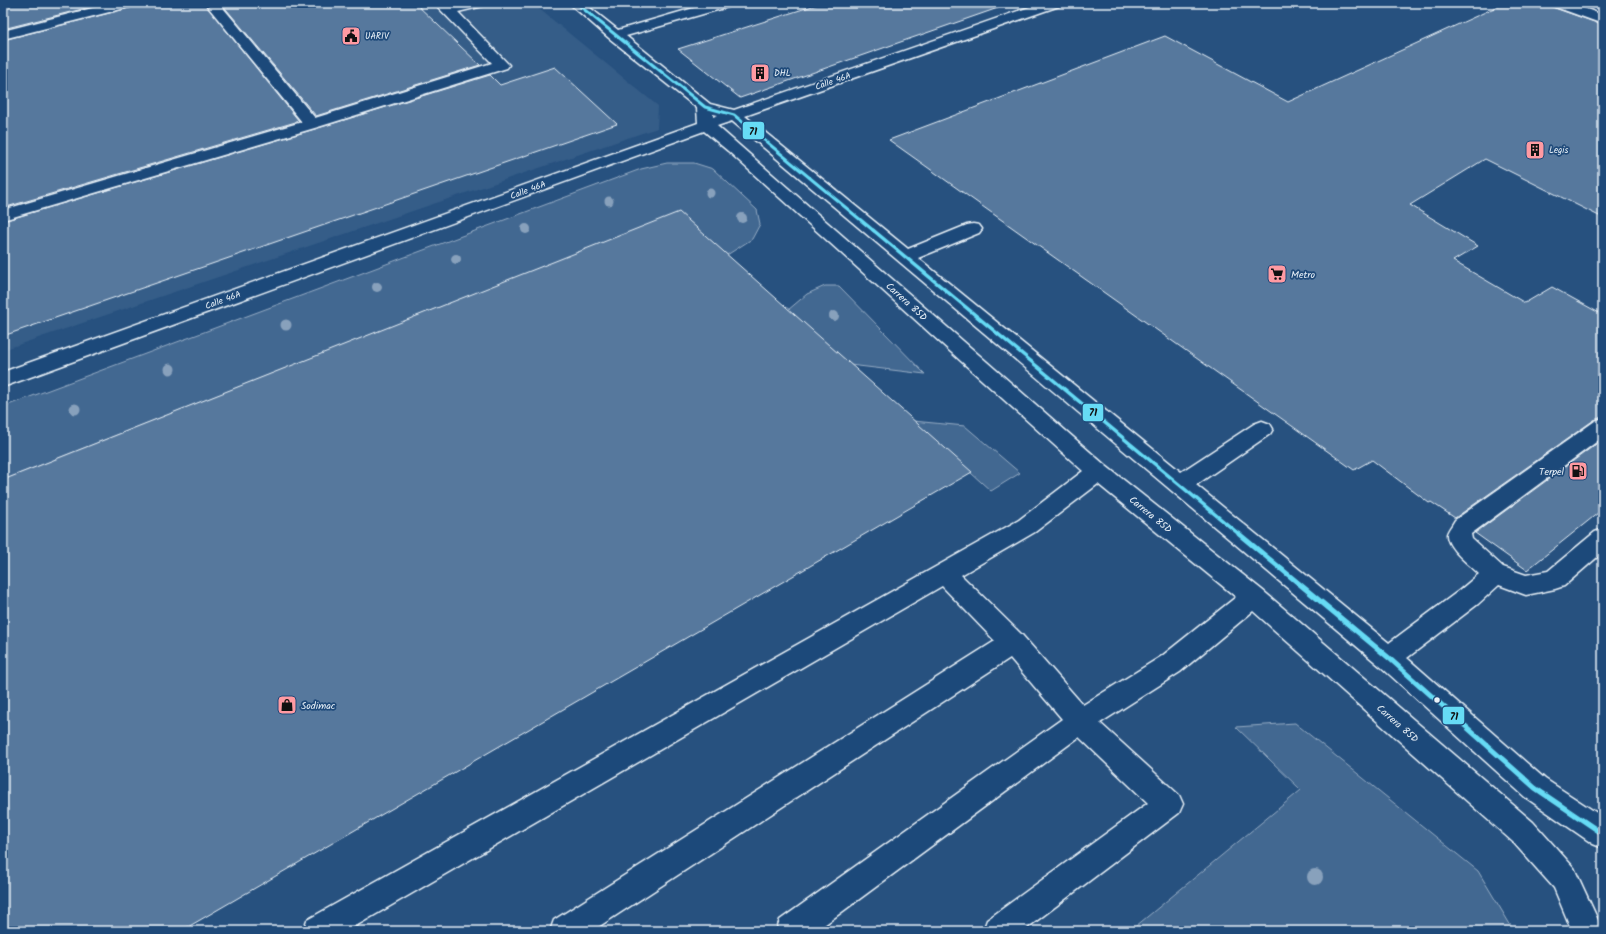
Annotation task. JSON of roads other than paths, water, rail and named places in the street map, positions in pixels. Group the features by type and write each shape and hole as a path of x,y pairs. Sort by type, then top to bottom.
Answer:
{"street":[{"path":"3,35 128,3"},
{"path":"212,3 312,124"},
{"path":"445,7 478,3"},
{"name":"Carrera 85D","path":"576,3 705,116 746,159 1098,472 1253,598 1523,832 1564,878 1588,931"},
{"path":"614,35 726,3"},
{"name":"Calle 46A","path":"734,116 1054,3"},
{"path":"1558,3 1603,20"},
{"path":"3,215 312,124 502,65 445,7"},
{"name":"Carrera 85D","path":"705,116 734,116 1389,658 1535,788 1603,834"},
{"name":"Calle 46A","path":"3,380 705,116"},
{"path":"905,257 974,228"},
{"path":"1603,426 1463,526 1459,534 1460,543 1494,574 1526,585 1555,579 1603,538"},
{"path":"1180,484 1262,429"},
{"path":"318,931 1027,526 1098,472"},
{"path":"945,574 1013,644 1080,721 1169,804 998,931"},
{"path":"1389,658 1469,597 1494,574"},
{"path":"791,931 1080,721 1170,664 1253,598"},
{"path":"565,931 593,923 1013,644"}],"place":[{"name":"UARIV","path":"351,36"},
{"name":"DHL","path":"760,73"},
{"name":"Legis","path":"1535,150"},
{"name":"Metro","path":"1277,274"},
{"name":"Terpel","path":"1578,471"},
{"name":"Sodimac","path":"287,705"}]}
